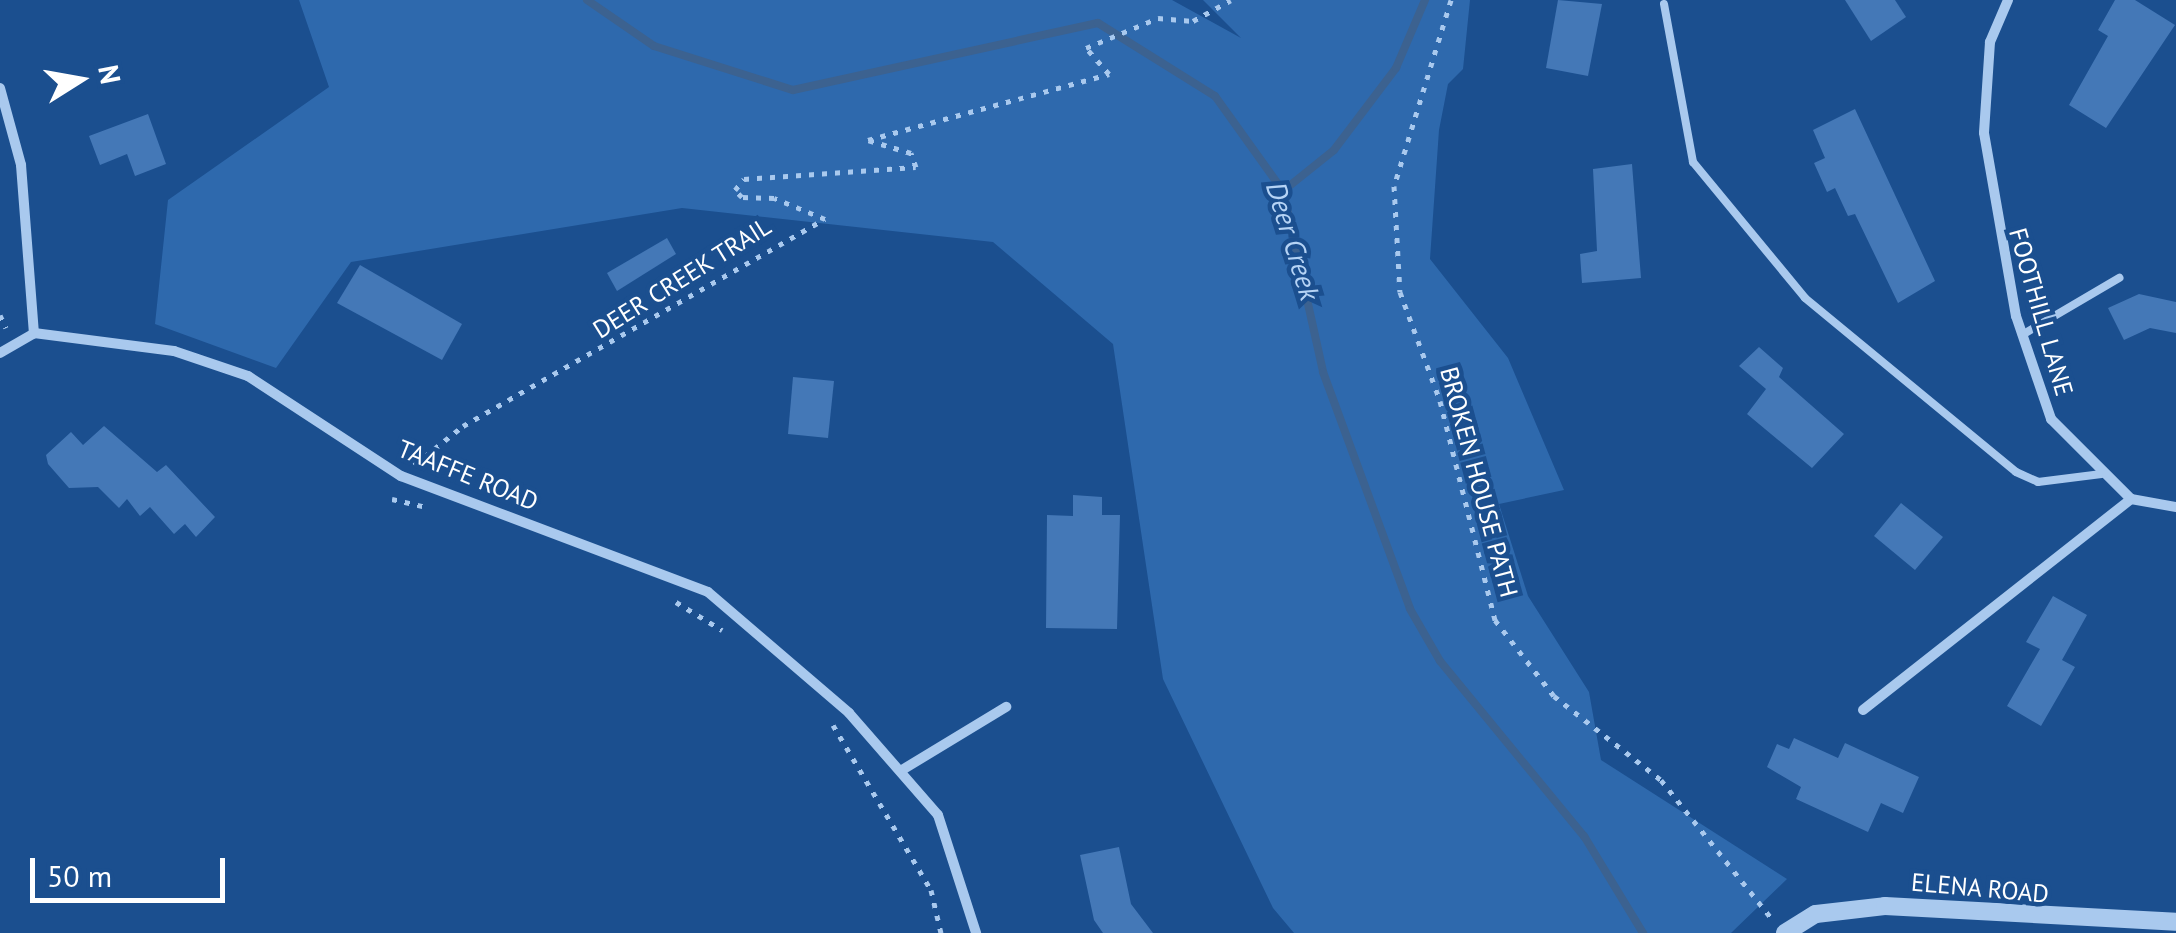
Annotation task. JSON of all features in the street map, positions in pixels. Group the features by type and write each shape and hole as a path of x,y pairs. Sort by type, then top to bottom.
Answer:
{"street":[{"name":"FOOTHILL LANE","path":"2008,0 1990,42 1984,134 2022,335 2051,419 2132,500"},
{"path":"0,88 21,165 34,332 0,353"},
{"name":"TAAFFE ROAD","path":"34,332 174,351 248,376 401,476 708,592 902,770 938,816 976,933"},
{"path":"1863,710 2132,500 2176,507"},
{"path":"902,770 1006,707"},
{"name":"ELENA ROAD","path":"1783,933 1816,914 1885,906 2176,922"}],"lane":[{"path":"1664,4 1694,162 1805,298 2016,472 2038,482 2102,474"},
{"path":"2022,335 2119,278"}],"path":[{"name":"DEER CREEK TRAIL","path":"401,476 462,426 825,219 774,198 742,198 734,190 744,179 916,168 911,153 868,140 1060,81 1109,74 1086,48 1108,42 1134,25 1192,20 1231,0"},
{"name":"BROKEN HOUSE PATH","path":"1450,0 1394,186 1400,292 1440,401 1495,620 1554,696 1661,780 1783,933"},
{"path":"392,499 447,511"},
{"path":"663,596 738,640"},
{"path":"824,714 931,890 940,933"}],"shaded area":[{"path":"299,0 1172,0 1241,38 1203,0 1470,0 1463,69 1448,84 1439,130 1430,259 1508,358 1564,490 1499,504 1528,596 1589,692 1601,760 1787,879 1731,933 1294,933 1273,908 1163,679 1113,344 993,242 682,208 351,262 276,368 155,324 168,200 329,87"}],"building":[{"path":"1558,0 1602,4 1588,76 1546,68"},
{"path":"1845,0 1895,0 1906,17 1871,41"},
{"path":"2115,0 2135,0 2175,25 2106,128 2069,105 2108,36 2098,30"},
{"path":"1855,109 1935,281 1898,303 1855,214 1848,216 1835,188 1827,192 1814,163 1825,158 1813,130"},
{"path":"148,114 166,164 135,176 127,154 100,165 89,136"},
{"path":"1632,164 1641,278 1582,283 1580,254 1597,251 1593,169"},
{"path":"667,238 676,254 617,291 607,273"},
{"path":"360,265 462,324 442,360 337,303"},
{"path":"2139,294 2176,302 2176,333 2150,328 2124,340 2108,308"},
{"path":"1759,347 1783,368 1779,377 1844,434 1812,468 1747,414 1766,389 1739,366"},
{"path":"793,377 834,381 828,438 788,434"},
{"path":"104,426 157,472 166,465 215,517 196,537 185,524 174,534 150,507 140,516 127,499 119,508 98,487 69,488 48,464 46,455 71,432 83,445"},
{"path":"1073,495 1102,497 1102,515 1120,515 1117,629 1046,628 1047,515 1073,516"},
{"path":"1901,503 1943,537 1915,570 1874,536"},
{"path":"2053,596 2087,615 2062,660 2075,667 2041,726 2007,706 2040,649 2026,642"},
{"path":"1794,738 1838,758 1845,743 1919,777 1903,813 1881,803 1868,832 1796,799 1801,787 1767,767 1777,744 1789,749"},
{"path":"1119,847 1131,904 1153,933 1103,933 1094,920 1080,855"}],"waterway":[{"name":"Deer Creek","path":"587,0 654,46 793,90 1098,23 1215,96 1283,191 1323,372 1410,609 1440,661 1584,836 1643,933"},
{"path":"1283,191 1334,150 1396,68 1425,0"}]}
